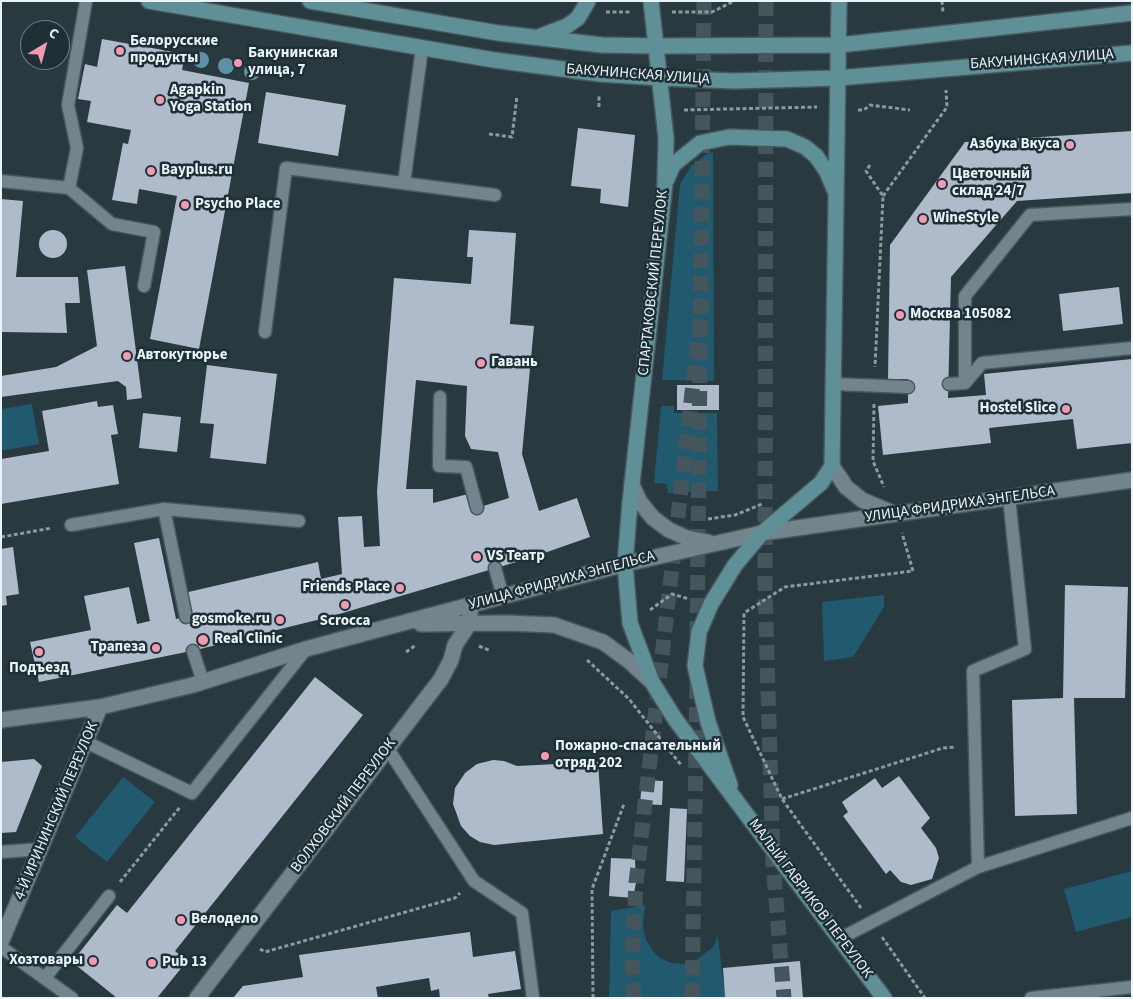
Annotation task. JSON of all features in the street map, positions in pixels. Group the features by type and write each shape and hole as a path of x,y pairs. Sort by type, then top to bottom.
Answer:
{"main road":[{"name":"БАКУНИНСКАЯ УЛИЦА","path":"149,1 494,60 600,74 661,78 734,81 838,78 1132,54"},
{"name":"БАКУНИНСКАЯ УЛИЦА","path":"310,1 498,33 602,45 657,46 839,45 1132,13"},
{"name":"СПАРТАКОВСКИЙ ПЕРЕУЛОК","path":"625,564 665,183 666,138 661,78 651,1"},
{"path":"762,533 820,483 832,466 839,1"},
{"path":"536,37 566,26 593,6"},
{"path":"665,183 673,165 700,143 729,137 787,139 805,147 816,156 827,172 836,195"},
{"name":"МАЛЫЙ ГАВРИКОВ ПЕРЕУЛОК","path":"736,800 708,722 696,666 696,657 699,632 711,604 735,565 762,533"},
{"name":"МАЛЫЙ ГАВРИКОВ ПЕРЕУЛОК","path":"625,564 630,623 652,682 675,719 841,938 884,998"}],"street":[{"path":"832,466 846,486 862,500 896,515"},
{"name":"УЛИЦА ФРИДРИХА ЭНГЕЛЬСА","path":"1,720 100,707 203,682 306,649 625,564 727,540 762,533 1132,480"},
{"path":"632,485 640,502 653,518 669,530 687,538 707,542 727,540"},
{"name":"ВОЛХОВСКИЙ ПЕРЕУЛОК","path":"197,998 441,679 456,645 469,624 471,605"},
{"path":"397,625 554,625 579,632 603,642 629,660 652,682"},
{"name":"4-Й ИРИНИНСКИЙ ПЕРЕУЛОК","path":"1,942 100,707"}],"lane":[{"path":"70,188 77,148 68,105 86,1"},
{"path":"404,183 422,48"},
{"path":"265,332 286,168 495,195"},
{"path":"1,181 70,188 112,224 154,232 144,286"},
{"path":"965,383 965,296 1030,215 1132,209"},
{"path":"949,384 965,383 982,363 1132,348"},
{"path":"834,384 874,384 908,387"},
{"path":"440,397 439,466 466,467 478,508"},
{"path":"978,867 973,671 1025,649 1009,498"},
{"path":"164,509 186,617"},
{"path":"71,525 164,509 299,521"},
{"path":"495,568 503,597"},
{"path":"86,742 192,793 306,649"},
{"path":"193,651 203,682"},
{"path":"388,749 474,881 522,913 533,998"},
{"path":"841,938 978,867 1132,818"},
{"path":"1,852 41,849"},
{"path":"45,978 109,896"},
{"path":"1,947 72,998"},
{"path":"1030,998 1132,988"}],"path":[{"path":"672,12 712,12 734,1"},
{"path":"942,1 943,13"},
{"path":"593,6 632,12"},
{"path":"925,998 782,798 743,717 744,613 785,587 913,571 896,515 873,461 874,384 883,196 947,107 946,88"},
{"path":"599,107 600,91"},
{"path":"489,134 512,137 517,96"},
{"path":"858,110 864,110 870,105 910,110"},
{"path":"680,110 819,106"},
{"path":"870,165 866,171 883,196"},
{"path":"705,520 736,515 769,501"},
{"path":"1,536 71,525"},
{"path":"648,611 672,594 689,599"},
{"path":"406,652 417,644"},
{"path":"474,645 491,651"},
{"path":"782,798 943,748 975,745"},
{"path":"109,896 192,793"},
{"path":"594,998 592,889 624,804"},
{"path":"260,949 265,952 455,898 474,881"}],"shaded area":[{"path":"713,152 714,381 662,380 680,184 691,166 707,154"},
{"path":"32,404 39,444 1,451 1,409"},
{"path":"661,406 674,406 674,413 717,413 718,491 668,493 667,484 654,483"},
{"path":"884,595 884,607 853,657 824,661 822,602"},
{"path":"123,777 155,802 107,862 75,837"},
{"path":"1132,871 1132,917 1076,932 1064,889"},
{"path":"645,905 643,929 646,940 660,958 671,963 683,964 695,961 713,947 718,936 725,998 609,998 611,911"}],"building":[{"path":"102,39 185,54 182,70 249,83 199,349 150,339 177,196 139,189 137,204 112,200 123,143 128,144 131,130 87,122 91,101 78,99 85,64 97,67"},
{"path":"266,92 346,105 338,156 258,143"},
{"path":"578,128 635,135 628,207 600,203 601,189 571,186"},
{"path":"1132,131 1132,193 1017,201 951,277 948,398 986,395 984,374 1132,359 1132,443 1077,449 1073,419 989,428 991,443 883,455 878,406 908,403 908,379 888,379 890,245 965,142"},
{"path":"1,199 23,201 16,277 78,277 80,303 65,303 67,333 1,332"},
{"path":"53,230 63,234 67,244 63,254 53,258 43,254 39,244 43,234"},
{"path":"469,230 516,233 510,324 534,326 522,454 539,511 577,498 590,537 530,558 329,617 196,650 39,682 30,642 91,630 84,596 129,587 137,624 150,621 134,543 159,538 176,619 189,616 184,593 318,562 321,579 342,574 338,517 362,516 364,547 380,546 377,491 394,278 471,284 473,257 467,257","holes":["416,380 467,386 465,436 471,449 498,452 509,498 477,508 468,494 433,503 433,489 406,489"]},
{"path":"125,266 142,398 127,400 126,387 118,381 1,397 1,376 56,367 97,346 87,270"},
{"path":"1119,287 1123,324 1063,331 1059,294"},
{"path":"207,365 277,374 266,464 210,458 214,424 200,423"},
{"path":"677,385 719,385 719,410 677,410"},
{"path":"97,401 98,407 113,405 118,434 111,435 119,484 1,504 1,459 49,451 42,411"},
{"path":"143,413 181,417 177,452 139,448"},
{"path":"13,547 19,594 6,596 7,605 1,606 1,549"},
{"path":"1065,585 1128,587 1125,698 1074,698 1077,814 1015,816 1012,700 1063,698"},
{"path":"315,677 363,715 175,951 187,961 157,998 117,998 72,962 117,905 127,913"},
{"path":"34,759 42,766 16,832 1,833 1,762"},
{"path":"493,760 504,761 517,766 598,762 603,834 494,845 480,842 470,836 461,826 453,804 455,788 465,773 477,764"},
{"path":"899,776 930,818 921,828 936,848 939,858 932,879 911,885 901,882 890,870 886,874 843,816 848,812 842,802 875,778 882,788"},
{"path":"642,780 663,781 662,805 640,804"},
{"path":"670,808 687,809 684,882 666,881"},
{"path":"611,858 635,859 636,883 633,898 609,896"},
{"path":"470,932 473,957 515,951 521,989 488,994 489,998 440,998 439,989 431,991 429,978 376,987 378,998 233,998 243,986 303,977 299,955"},
{"path":"800,961 803,998 725,998 723,968"}],"tunnel":[{"path":"697,636 704,1"},
{"path":"766,1 765,585 773,863 784,998"},
{"path":"634,998 632,961 636,883 702,305"},
{"path":"692,998 697,684"}],"place":[{"name":"Белорусские продукты","path":"120,51"},
{"name":"Бакунинская улица, 7","path":"238,63"},
{"name":"Agapkin Yoga Station","path":"160,100"},
{"name":"Азбука Вкуса","path":"1070,145"},
{"name":"Bayplus.ru","path":"151,171"},
{"name":"Цветочный склад 24/7","path":"942,184"},
{"name":"Psycho Place","path":"185,205"},
{"name":"WineStyle","path":"923,219"},
{"name":"Москва 105082","path":"900,315"},
{"name":"Автокутюрье","path":"127,356"},
{"name":"Гавань","path":"481,363"},
{"name":"Hostel Slice","path":"1066,409"},
{"name":"VS Театр","path":"477,557"},
{"name":"Friends Place","path":"400,588"},
{"name":"Scrocca","path":"345,605"},
{"name":"gosmoke.ru","path":"280,620"},
{"name":"Real Clinic","path":"203,640"},
{"name":"Трапеза","path":"156,648"},
{"name":"Подъезд","path":"39,652"},
{"name":"Пожарно-спасательный отряд 202","path":"545,756"},
{"name":"Велодело","path":"181,920"},
{"name":"Хозтовары","path":"93,961"},
{"name":"Pub 13","path":"152,963"}]}
